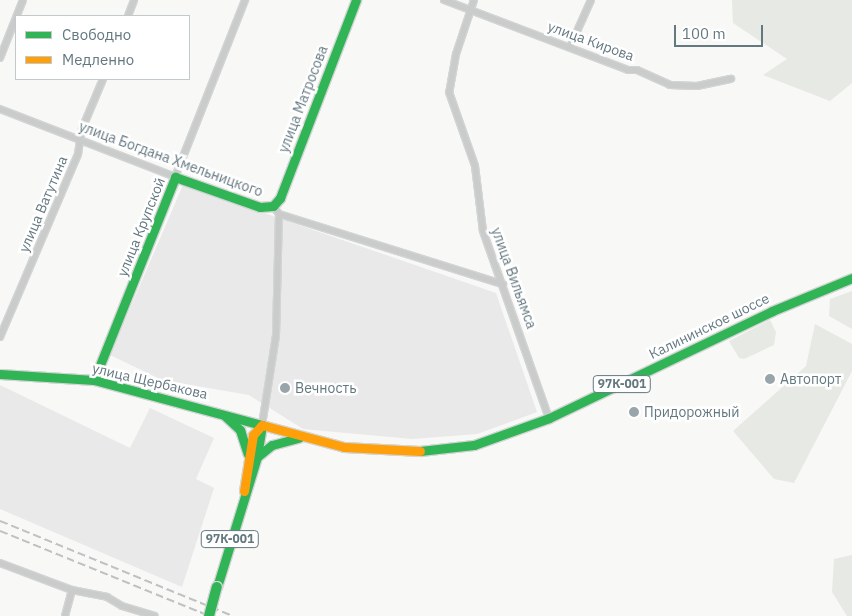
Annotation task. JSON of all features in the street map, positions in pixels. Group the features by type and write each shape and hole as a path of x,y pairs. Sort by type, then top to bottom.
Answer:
{"main road":[{"name":"улица Матросова","path":"276,210 356,0"},
{"name":"улица Богдана Хмельницкого","path":"175,177 260,207 276,210"},
{"name":"улица Крупской","path":"94,380 175,177"},
{"name":"Калининское шоссе","path":"262,425 307,439 344,447 441,451 499,438 549,418 772,311 852,278"},
{"name":"улица Щербакова","path":"0,374 94,380 262,425"},
{"path":"218,412 240,430 253,457"},
{"name":"97К-001","path":"209,616 262,425"},
{"name":"97К-001","path":"253,457 279,441 307,439"}],"street":[{"path":"17,15 23,0"},
{"path":"128,15 134,0"},
{"name":"улица Крупской","path":"175,177 245,0"},
{"name":"улица Кирова","path":"444,0 628,70 637,70 670,85 697,86 731,79"},
{"name":"улица Вильямса","path":"474,0 456,54 449,92 475,166 483,231 549,418"},
{"path":"570,47 591,0"},
{"path":"0,58 15,20"},
{"name":"улица Ватутина","path":"0,337 78,154 80,141 103,80"},
{"name":"улица Богдана Хмельницкого","path":"0,109 175,177"},
{"path":"262,425 276,336 276,210"},
{"name":"улица Богдана Хмельницкого","path":"276,210 503,284"},
{"path":"0,564 72,590 107,597 122,606 154,616"},
{"path":"65,616 72,590"}],"shaded area":[{"path":"732,0 852,0 852,83 830,101 763,75 787,59 733,23"},
{"path":"183,185 496,293 537,412 477,434 412,439 303,429 249,395 162,380 110,355"},
{"path":"852,291 852,329 829,316 830,299"},
{"path":"770,320 776,332 774,345 744,359 739,358 729,341"},
{"path":"815,324 852,344 852,371 794,483 774,479 733,431 806,366"},
{"path":"0,385 130,448 150,408 214,438 196,479 214,488 182,587 0,509"},
{"path":"852,555 852,616 847,616 832,592 834,559"}],"railway":[{"path":"0,521 233,616"},
{"path":"0,531 209,616"}],"traffic: fast":[{"path":"94,380 175,177 260,207 273,206 280,198 356,0"},
{"path":"420,451 474,445 549,418 772,311 852,278"},
{"path":"0,374 94,380 262,425 257,457"},
{"path":"225,416 240,430 248,454"},
{"path":"217,587 257,457 272,445 299,438"},
{"path":"209,616 217,587"}],"traffic: slow":[{"path":"244,491 253,435 262,425 344,447 420,451"}],"place":[{"name":"Автопорт","path":"770,379"},
{"name":"Вечность","path":"285,388"},
{"name":"Придорожный","path":"634,412"}]}
